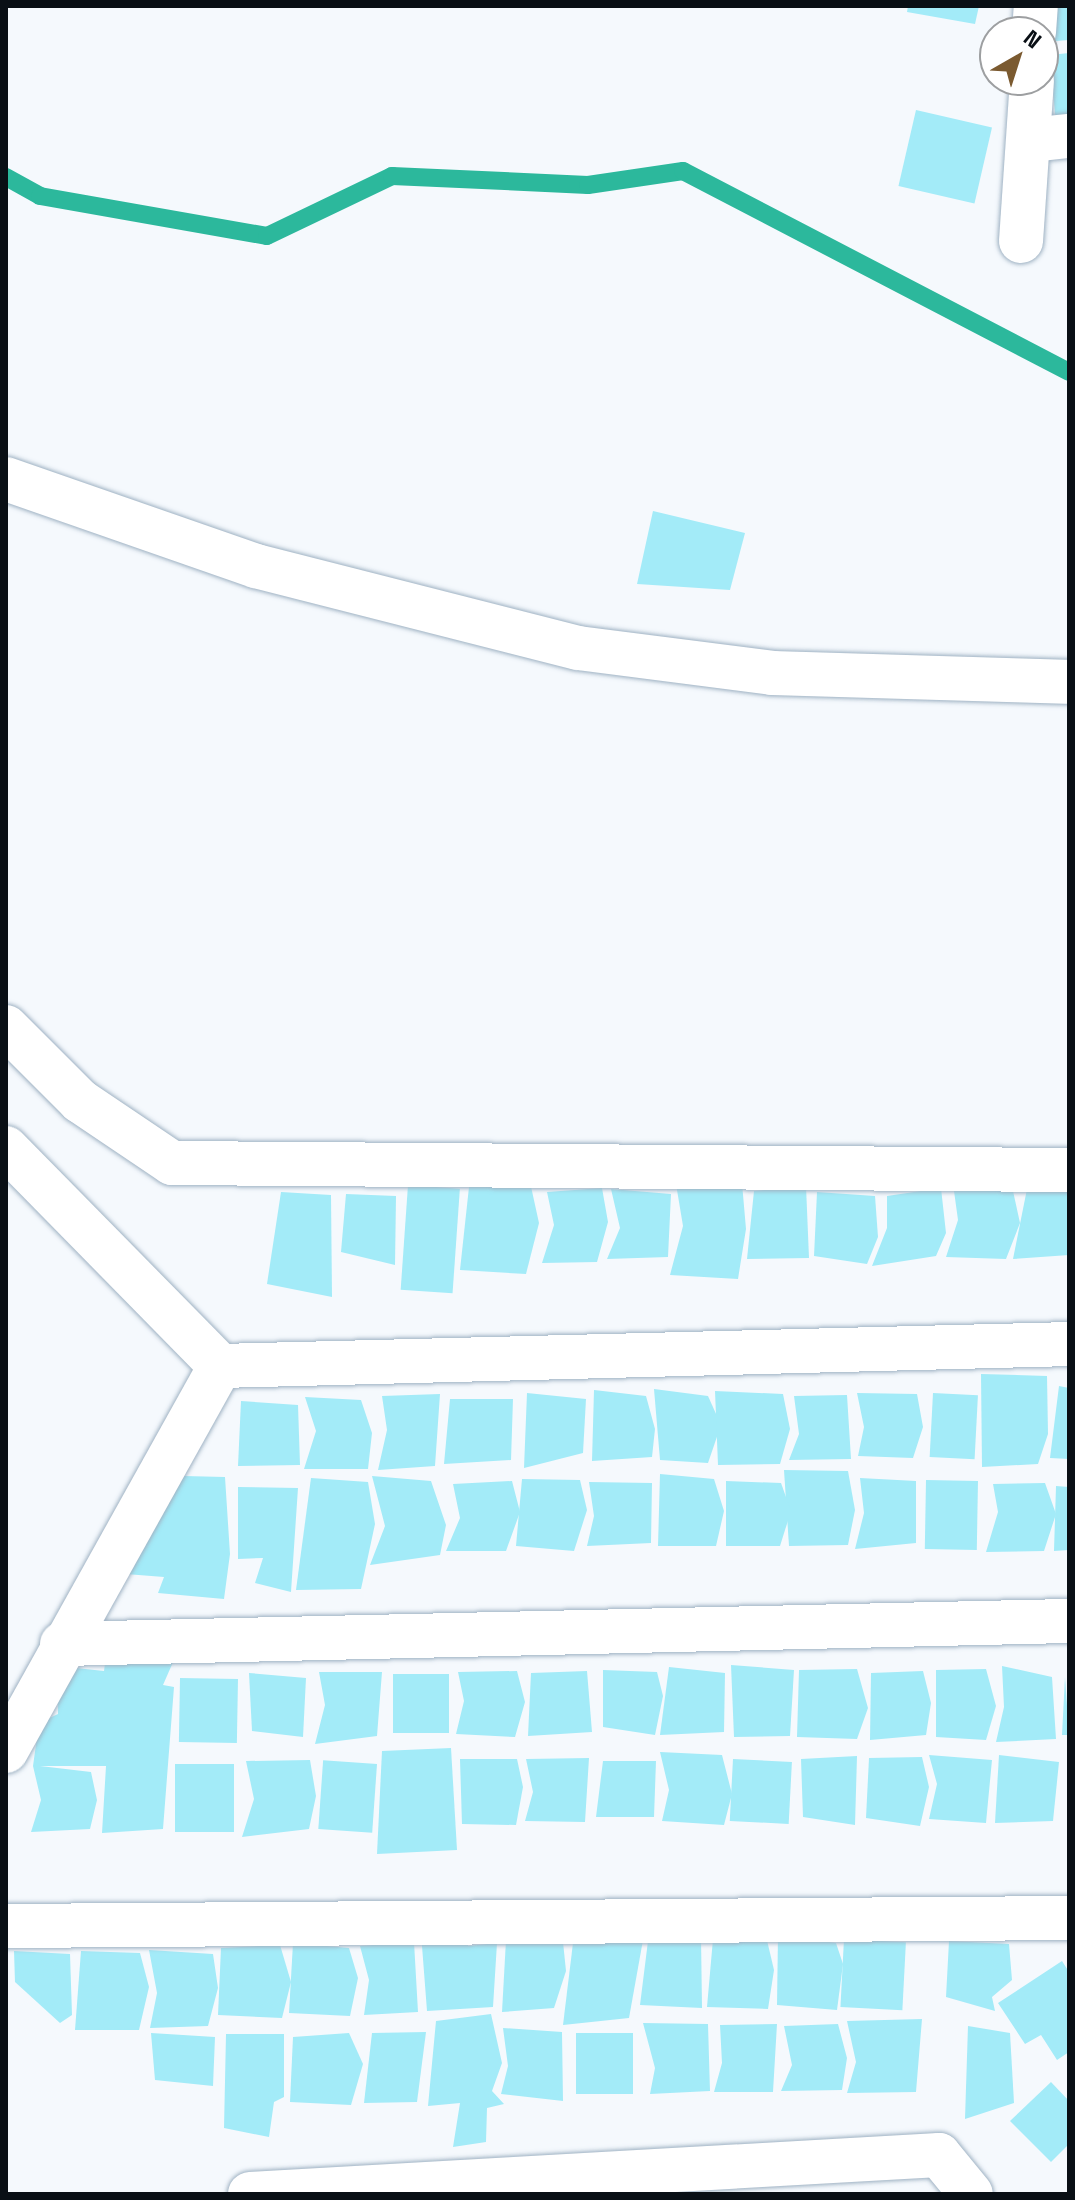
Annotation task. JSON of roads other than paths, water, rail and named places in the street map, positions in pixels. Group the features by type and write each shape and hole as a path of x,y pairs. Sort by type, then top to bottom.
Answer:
{"street":[{"path":"1021,241 1049,138 1037,96"},
{"path":"6,479 256,566 578,648 772,673 1069,682"},
{"path":"6,1027 80,1101 172,1163 1069,1170"},
{"path":"6,1148 220,1366 1069,1344"},
{"path":"6,1751 62,1644 220,1366"},
{"path":"62,1644 1069,1621"},
{"path":"6,1926 1069,1918"},
{"path":"250,2194 939,2155 971,2194"}],"waterway":[{"path":"6,177 40,196 267,236 392,176 588,185 683,171 1069,372"}]}
